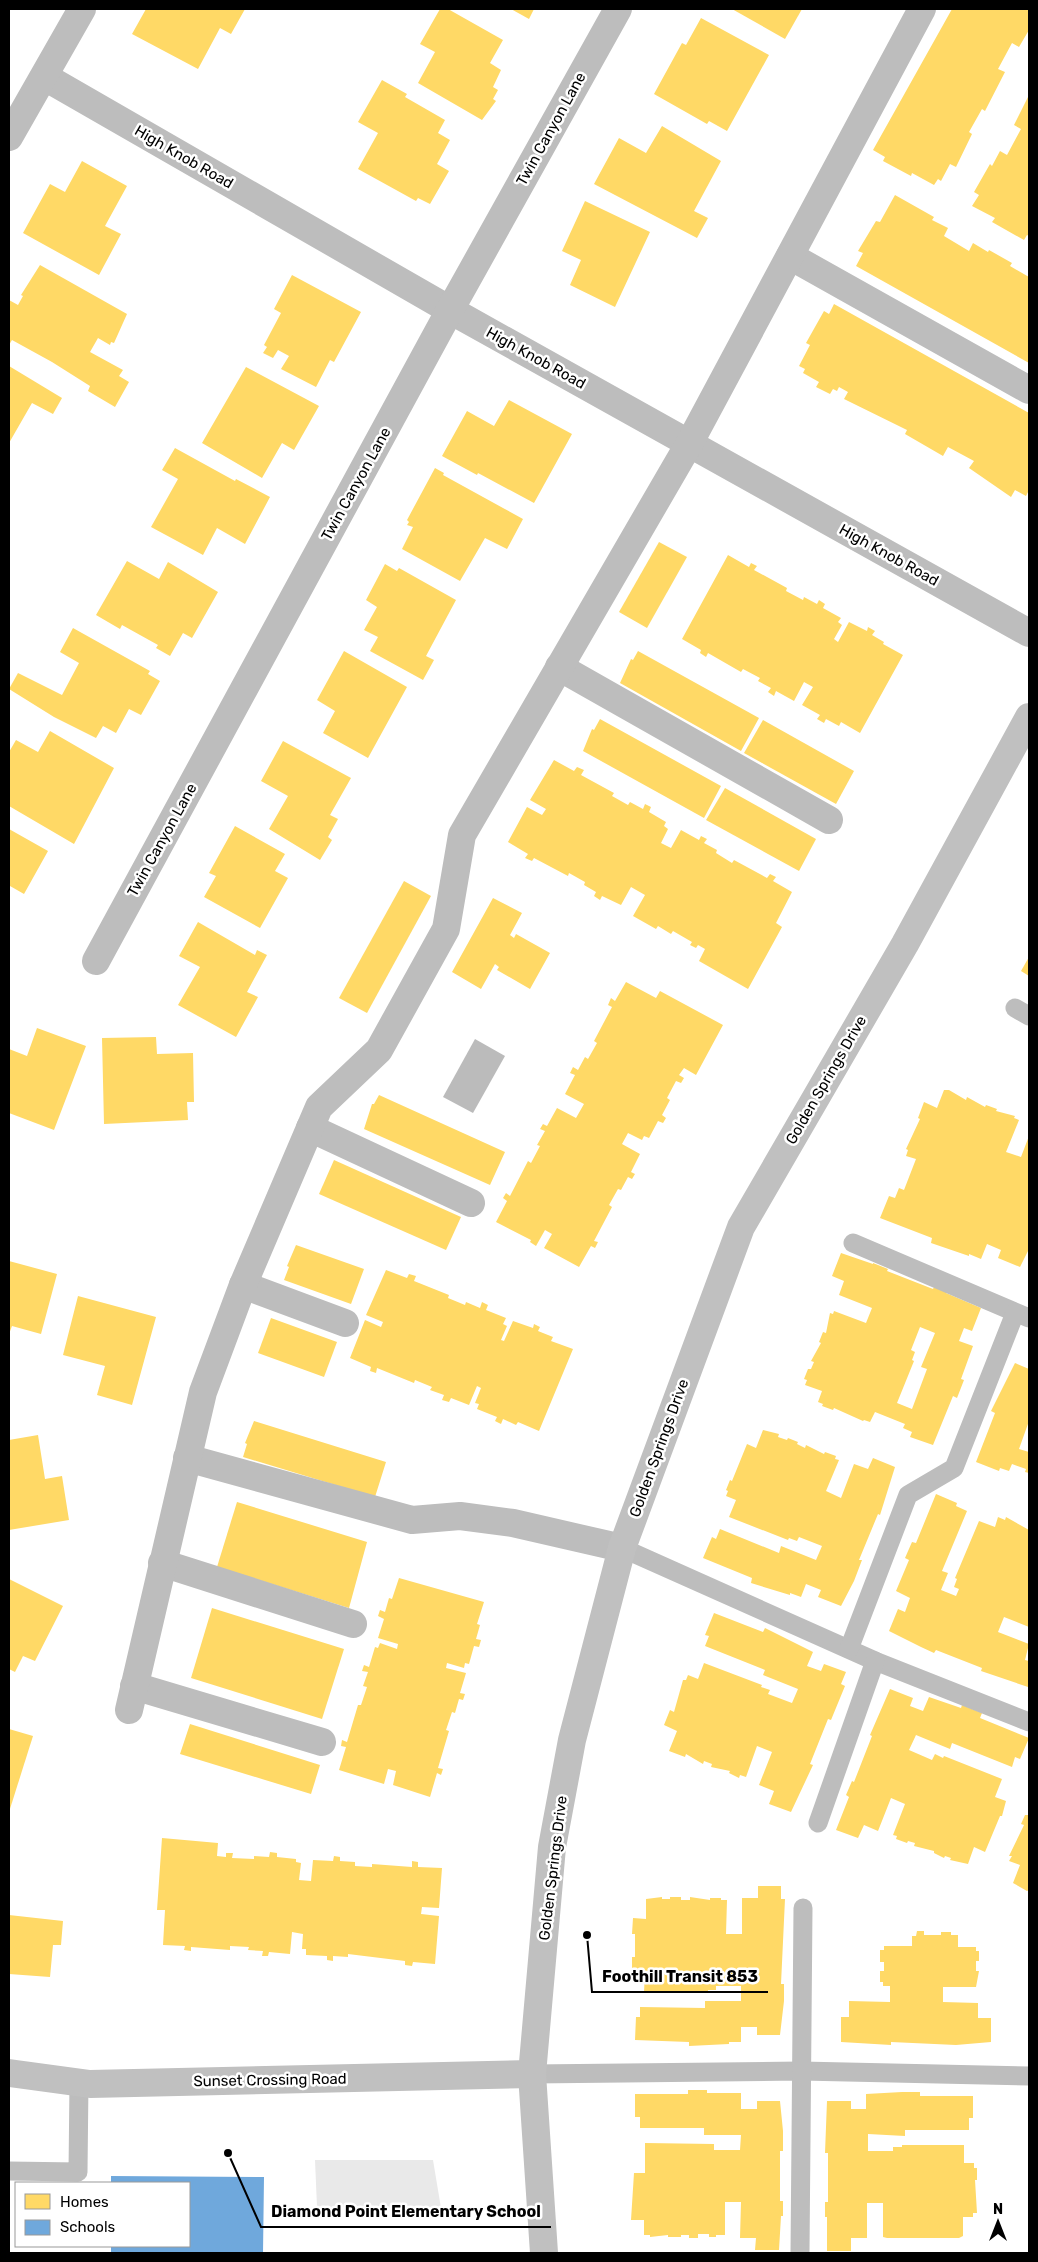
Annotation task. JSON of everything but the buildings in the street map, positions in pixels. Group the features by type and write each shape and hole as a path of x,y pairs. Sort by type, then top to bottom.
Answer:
{"main road":[{"name":"Golden Springs Drive","path":"544,2253 532,2074 552,1848 572,1740 622,1548 741,1227 900,952 1029,717"},
{"name":"Sunset Crossing Road","path":"9,2073 90,2084 532,2074"}],"street":[{"path":"9,137 45,77 82,9"},
{"name":"Twin Canyon Lane","path":"96,961 450,310 618,9"},
{"path":"322,1742 132,1698 162,1562 203,1392 243,1285 319,1106 379,1050 446,929 462,835 689,444 922,9"},
{"name":"High Knob Road","path":"45,77 450,310 1029,633"},
{"path":"790,256 1029,390"},
{"path":"559,667 829,820"},
{"path":"310,1128 471,1203"},
{"path":"243,1285 345,1323"},
{"path":"187,1458 412,1520 460,1516 504,1522 622,1548"},
{"path":"162,1562 353,1624"}],"lane":[{"path":"849,1649 908,1496 954,1468 1022,1316 853,1243"},
{"path":"622,1548 875,1661 1029,1722"},
{"path":"818,1823 875,1661"},
{"path":"800,2253 803,1908"},
{"path":"532,2074 801,2071 1029,2076"},
{"path":"9,2171 78,2172 79,2082"}],"shaded area":[{"path":"475,1039 505,1056 473,1113 443,1097"},
{"path":"315,2160 433,2160 441,2208 317,2207"}],"place":[{"name":"Foothill Transit 853","path":"587,1935"},
{"name":"Diamond Point Elementary School","path":"228,2153"}]}
